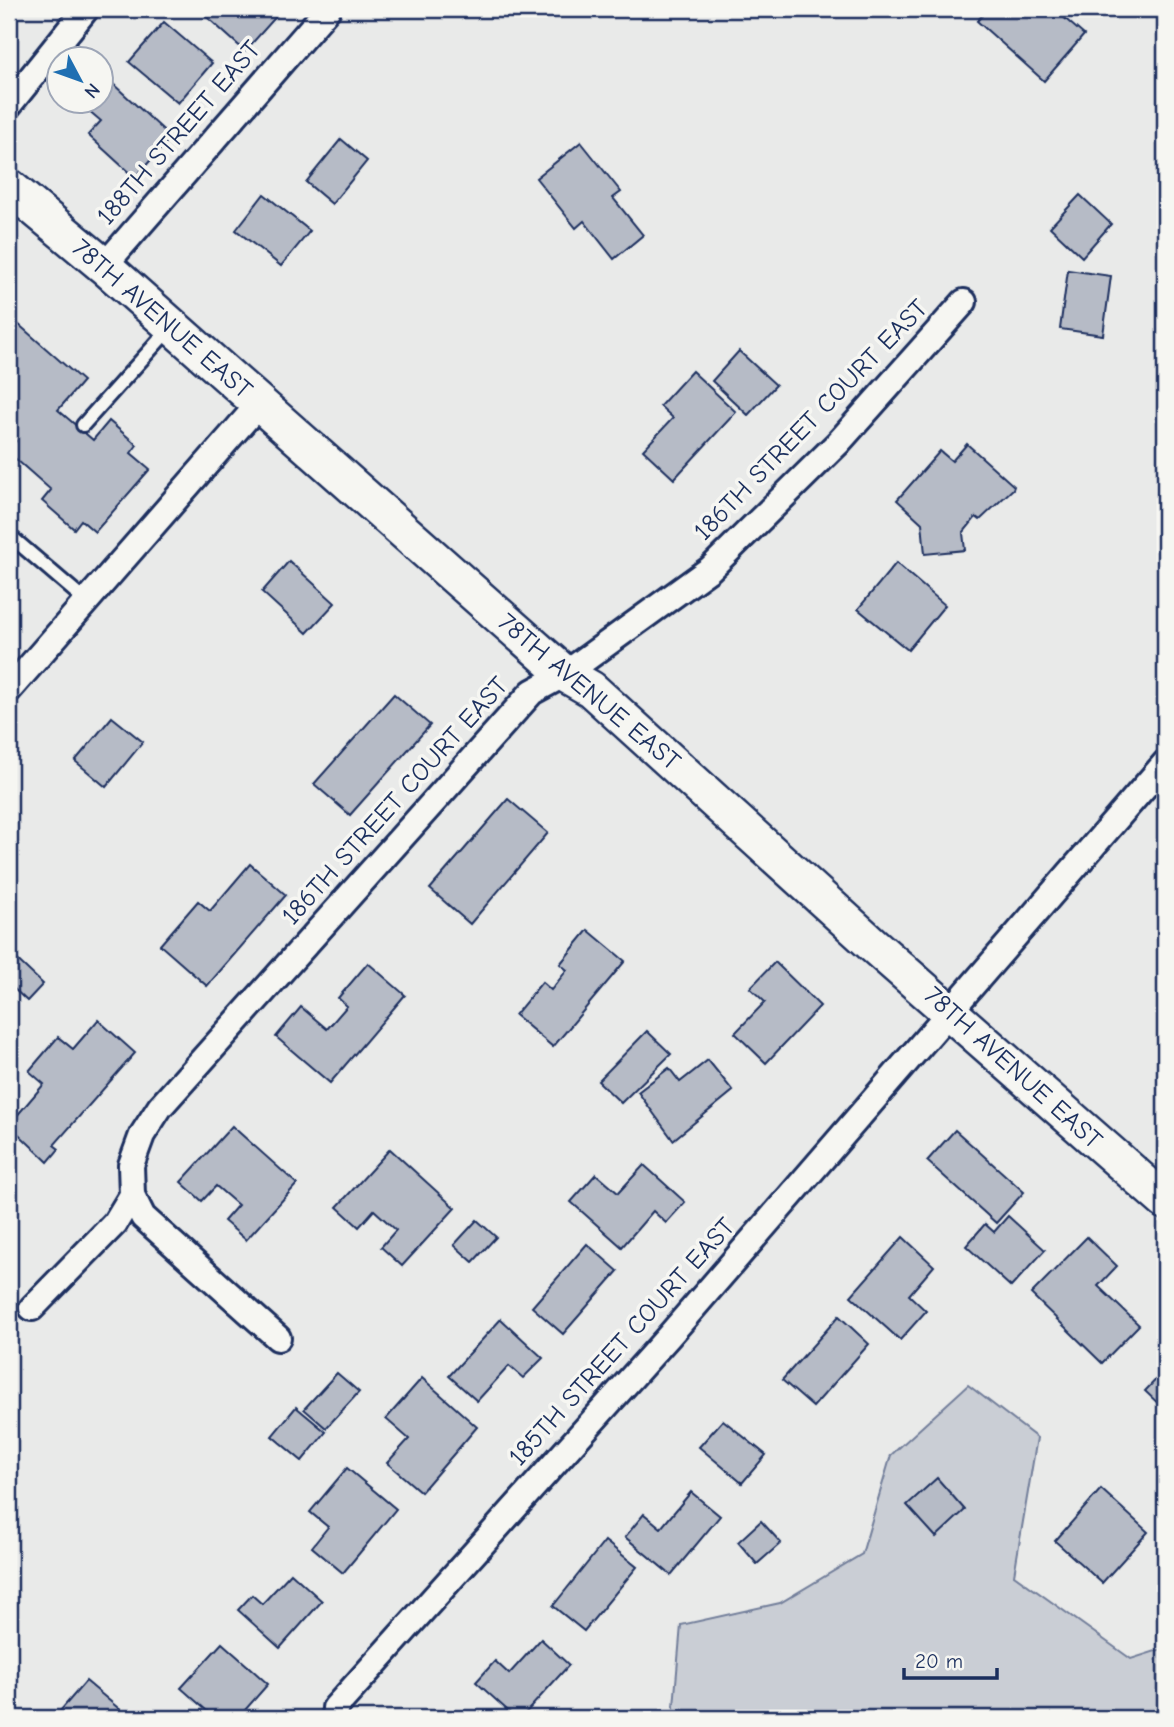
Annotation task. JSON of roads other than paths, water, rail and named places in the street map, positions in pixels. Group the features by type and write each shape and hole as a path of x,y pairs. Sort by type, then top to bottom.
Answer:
{"street":[{"path":"9,105 86,9"},
{"name":"188TH STREET EAST","path":"104,266 327,9"},
{"name":"78TH AVENUE EAST","path":"9,187 104,266 565,674 591,689 1165,1201"},
{"name":"186TH STREET COURT EAST","path":"132,1195 131,1165 142,1135 160,1107 531,692 565,674 710,569 838,443 964,302"},
{"path":"9,690 259,404"},
{"name":"185TH STREET COURT EAST","path":"335,1708 669,1336 1165,763"},
{"path":"32,1308 115,1223 132,1195"},
{"path":"132,1195 143,1217 278,1338"}],"lane":[{"path":"82,425 172,327"},
{"path":"9,536 86,601"}]}
